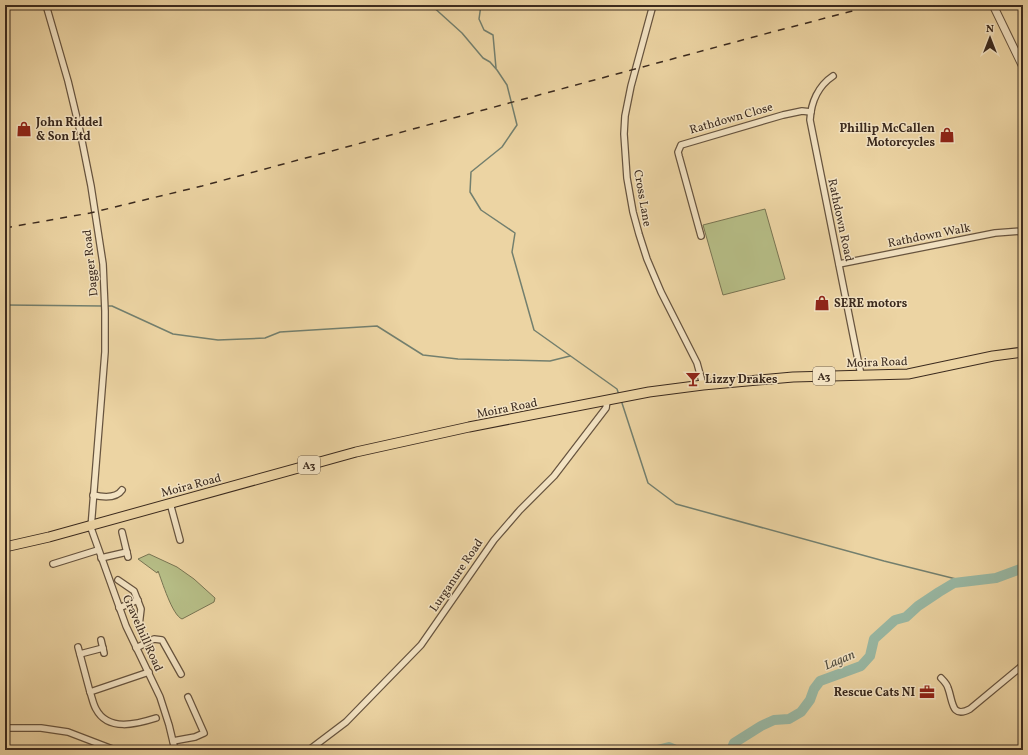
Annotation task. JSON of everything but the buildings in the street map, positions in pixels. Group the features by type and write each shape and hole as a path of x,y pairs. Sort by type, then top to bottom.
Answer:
{"highway":[{"name":"Moira Road","path":"5,547 49,537 170,503 389,445 615,399 703,385 793,377 908,374 993,356 1023,352"}],"street":[{"name":"Dagger Road","path":"46,5 80,131 101,251 105,302 103,386 91,525"},
{"name":"Cross Lane","path":"653,5 649,24 633,76 625,116 624,134 627,178 635,219 647,259 697,363 703,385"},
{"path":"993,5 1023,67"},
{"name":"Rathdown Road","path":"833,76 818,92 810,112 811,128 861,375"},
{"name":"Rathdown Close","path":"701,236 679,156 679,148 681,145 783,115 802,111 810,112"},
{"name":"Rathdown Walk","path":"839,264 995,233 1023,231"},
{"name":"Lurganure Road","path":"309,750 346,722 421,645 494,540 563,465 606,408 615,399"},
{"path":"93,496 106,497 120,493 122,490"},
{"path":"170,503 180,540"},
{"name":"Gravelhill Road","path":"91,525 98,550 119,608 136,648 149,672 164,709 175,750"},
{"path":"101,558 128,554 122,532"},
{"path":"58,564 98,550"},
{"path":"118,580 134,591 141,609 139,626"},
{"path":"119,608 138,600"},
{"path":"136,648 154,638 162,640 172,661 177,665 181,674"},
{"path":"80,654 103,650 101,640"},
{"path":"78,647 96,710 103,718 128,725 134,725 156,718"},
{"path":"941,678 948,688 951,701 955,709 958,712 962,712 970,708 1023,666"},
{"path":"90,692 149,672"},
{"path":"173,741 195,737 204,733 188,697"},
{"path":"5,728 41,728 68,732 115,750"}],"green space":[{"path":"765,209 785,279 723,295 703,225"},
{"path":"149,554 177,567 194,579 215,598 214,602 182,619 178,616 171,605 158,571 157,573 138,559"}],"waterway":[{"path":"431,5 462,33 483,58 490,62 507,85 517,125 502,147 471,172 470,192 481,210 515,233 512,252 534,330 617,389 619,395"},
{"path":"481,5 479,19 484,30 493,35 496,68"},
{"path":"5,305 103,306"},
{"path":"107,306 112,306 173,334 218,340 265,338 280,332 377,326 423,355 458,359 550,361 570,356"},
{"path":"621,400 648,483 676,504 884,561 964,581"},
{"name":"Lagan","path":"731,750 734,743 761,726 774,720 789,719 801,712 810,700 814,689 820,681 861,666 870,656 874,639 895,620 906,617 918,606 939,592 954,583 996,578 1023,568"},
{"name":"Lagan","path":"657,750 669,747 676,750"}],"railway":[{"path":"5,228 90,213 202,186 875,5"}],"place":[{"name":"John Riddel & Son Ltd","path":"24,129"},
{"name":"Phillip McCallen Motorcycles","path":"947,135"},
{"name":"SERE motors","path":"822,303"},
{"name":"Lizzy Drakes","path":"693,379"},
{"name":"Rescue Cats NI","path":"927,692"}]}
